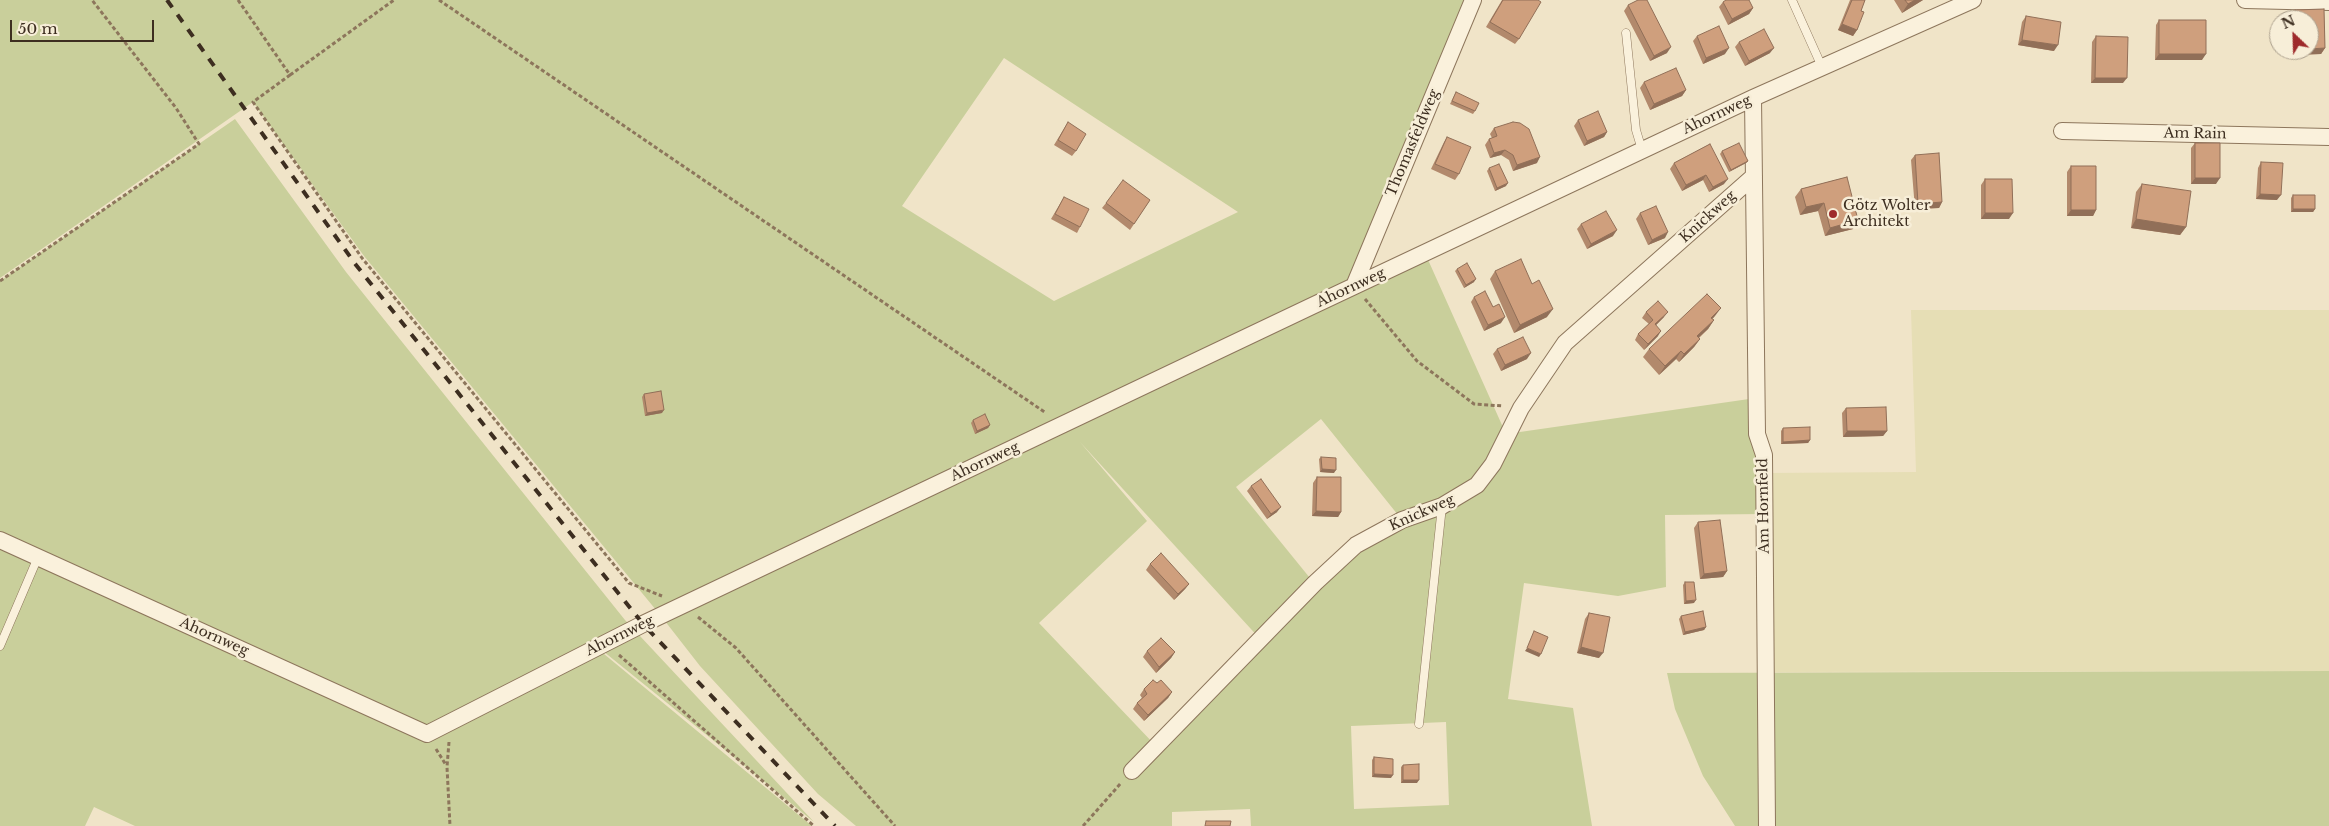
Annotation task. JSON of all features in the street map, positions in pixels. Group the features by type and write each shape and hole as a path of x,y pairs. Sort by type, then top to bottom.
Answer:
{"street":[{"name":"Thomasfeldweg","path":"1354,286 1473,0"},
{"name":"Ahornweg","path":"0,540 427,734 684,605 1354,286 1753,98 1973,0"},
{"path":"2245,0 2329,2"},
{"name":"Am Hornfeld","path":"1753,98 1757,434 1764,455 1767,826"},
{"name":"Am Rain","path":"2062,131 2329,137"},
{"name":"Knickweg","path":"1132,770 1315,583 1356,545 1402,520 1442,506 1477,485 1493,464 1521,408 1566,343 1754,176"}],"lane":[{"path":"1792,0 1822,67"},
{"path":"1626,33 1636,130 1642,150"},
{"path":"1420,724 1442,506"},
{"path":"0,646 38,557"}],"path":[{"path":"0,281 199,144 176,108 92,0"},
{"path":"238,0 290,75"},
{"path":"394,0 253,102 362,258 629,583 684,605"},
{"path":"438,0 1064,424"},
{"path":"1354,286 1417,361 1474,404 1521,408"},
{"path":"703,620 736,648 895,826"},
{"path":"605,644 814,826"},
{"path":"447,767 450,826"},
{"path":"1083,826 1132,770"}],"shaded area":[{"path":"1911,310 2329,310 2329,671 1766,672 1764,473 1916,472"}],"green space":[{"path":"0,0 1473,0 1354,286 1425,253 1506,434 1756,398 1764,514 1665,515 1666,587 1618,596 1524,583 1508,699 1573,708 1592,826 1251,826 1250,809 1172,812 1172,826 856,826 818,794 700,666 661,616 364,256 253,102 0,278","holes":["1004,58 1238,212 1054,301 902,206","1321,419 1402,520 1314,583 1236,487","1080,442 1261,640 1155,745 1039,623 1147,521","1446,722 1449,805 1354,809 1351,726"]},
{"path":"235,119 346,272 625,620 814,822 598,647 427,734 0,542 0,281"},
{"path":"0,545 427,738 598,649 812,826 135,826 94,807 85,826 0,826"},
{"path":"2329,671 2329,826 1735,826 1703,776 1675,709 1667,673"}],"building":[{"path":"1503,0 1538,0 1541,2 1519,39 1490,22"},
{"path":"1638,0 1647,0 1671,47 1654,56 1628,5"},
{"path":"1726,0 1749,0 1753,8 1732,19 1723,2"},
{"path":"1852,0 1865,0 1861,11 1864,12 1857,30 1842,24"},
{"path":"1905,0 1915,0 1908,4"},
{"path":"2324,9 2325,48 2319,48 2319,10 2294,10"},
{"path":"2026,16 2061,22 2058,45 2022,40"},
{"path":"2159,20 2206,20 2206,54 2159,54"},
{"path":"1719,26 1729,48 1706,58 1697,36"},
{"path":"1764,29 1774,48 1749,61 1739,42"},
{"path":"2096,36 2128,37 2127,78 2095,78"},
{"path":"1676,68 1686,90 1654,104 1644,82"},
{"path":"1456,92 1479,103 1475,111 1452,101"},
{"path":"1598,111 1607,132 1587,141 1578,120"},
{"path":"1068,122 1086,134 1076,151 1058,140"},
{"path":"1513,122 1520,123 1529,129 1540,157 1517,165 1513,155 1505,150 1494,153 1489,139 1497,136 1494,128"},
{"path":"1447,137 1471,147 1459,174 1435,164"},
{"path":"1739,143 1748,161 1731,170 1722,151"},
{"path":"2195,143 2220,143 2220,178 2195,178"},
{"path":"1710,144 1728,179 1713,187 1706,175 1686,185 1674,163"},
{"path":"1939,153 1942,202 1918,204 1915,155"},
{"path":"2261,162 2283,163 2281,195 2260,194"},
{"path":"1499,164 1508,183 1497,188 1489,168"},
{"path":"2071,166 2096,166 2096,210 2071,210"},
{"path":"1847,177 1858,220 1830,228 1824,203 1806,207 1801,189"},
{"path":"1985,179 2012,179 2013,213 1985,213"},
{"path":"1123,180 1150,200 1134,224 1106,203"},
{"path":"2142,184 2191,191 2186,227 2136,219"},
{"path":"2293,195 2315,195 2315,209 2293,209"},
{"path":"1064,197 1089,209 1080,227 1055,214"},
{"path":"1656,206 1668,232 1652,240 1640,213"},
{"path":"1606,211 1617,230 1591,244 1581,224"},
{"path":"1521,259 1532,284 1539,280 1553,309 1520,325 1495,271"},
{"path":"1467,263 1476,279 1466,285 1457,269"},
{"path":"1485,291 1493,307 1499,304 1505,317 1488,325 1474,297"},
{"path":"1707,294 1721,308 1711,318 1714,320 1697,336 1700,339 1684,354 1681,351 1665,366 1649,349"},
{"path":"1658,301 1668,312 1655,324 1661,331 1648,344 1638,334 1653,320 1646,312"},
{"path":"1523,337 1531,353 1505,365 1497,349"},
{"path":"661,391 664,410 647,413 644,394"},
{"path":"1886,407 1887,431 1847,431 1846,408"},
{"path":"985,414 990,425 977,431 973,420"},
{"path":"1810,427 1810,440 1783,442 1783,428"},
{"path":"1321,457 1336,458 1336,470 1322,469"},
{"path":"1317,477 1341,477 1341,512 1316,511"},
{"path":"1261,479 1281,507 1271,514 1251,486"},
{"path":"1720,520 1727,571 1704,574 1698,522"},
{"path":"1161,553 1189,584 1178,594 1150,564"},
{"path":"1685,582 1694,582 1696,600 1686,601"},
{"path":"1703,611 1706,627 1685,632 1681,616"},
{"path":"1589,613 1610,617 1603,653 1581,647"},
{"path":"1534,631 1548,637 1541,654 1527,648"},
{"path":"1161,638 1175,652 1159,667 1147,651"},
{"path":"1153,680 1157,683 1161,680 1172,692 1148,715 1137,703 1147,694 1144,689"},
{"path":"1374,757 1393,759 1393,775 1374,774"},
{"path":"1419,764 1419,780 1403,780 1403,765"},
{"path":"1206,821 1231,821 1230,826 1205,826"}],"railway":[{"path":"167,0 356,265 643,624 835,826"}],"place":[{"name":"Götz Wolter Architekt","path":"1833,214"}]}
